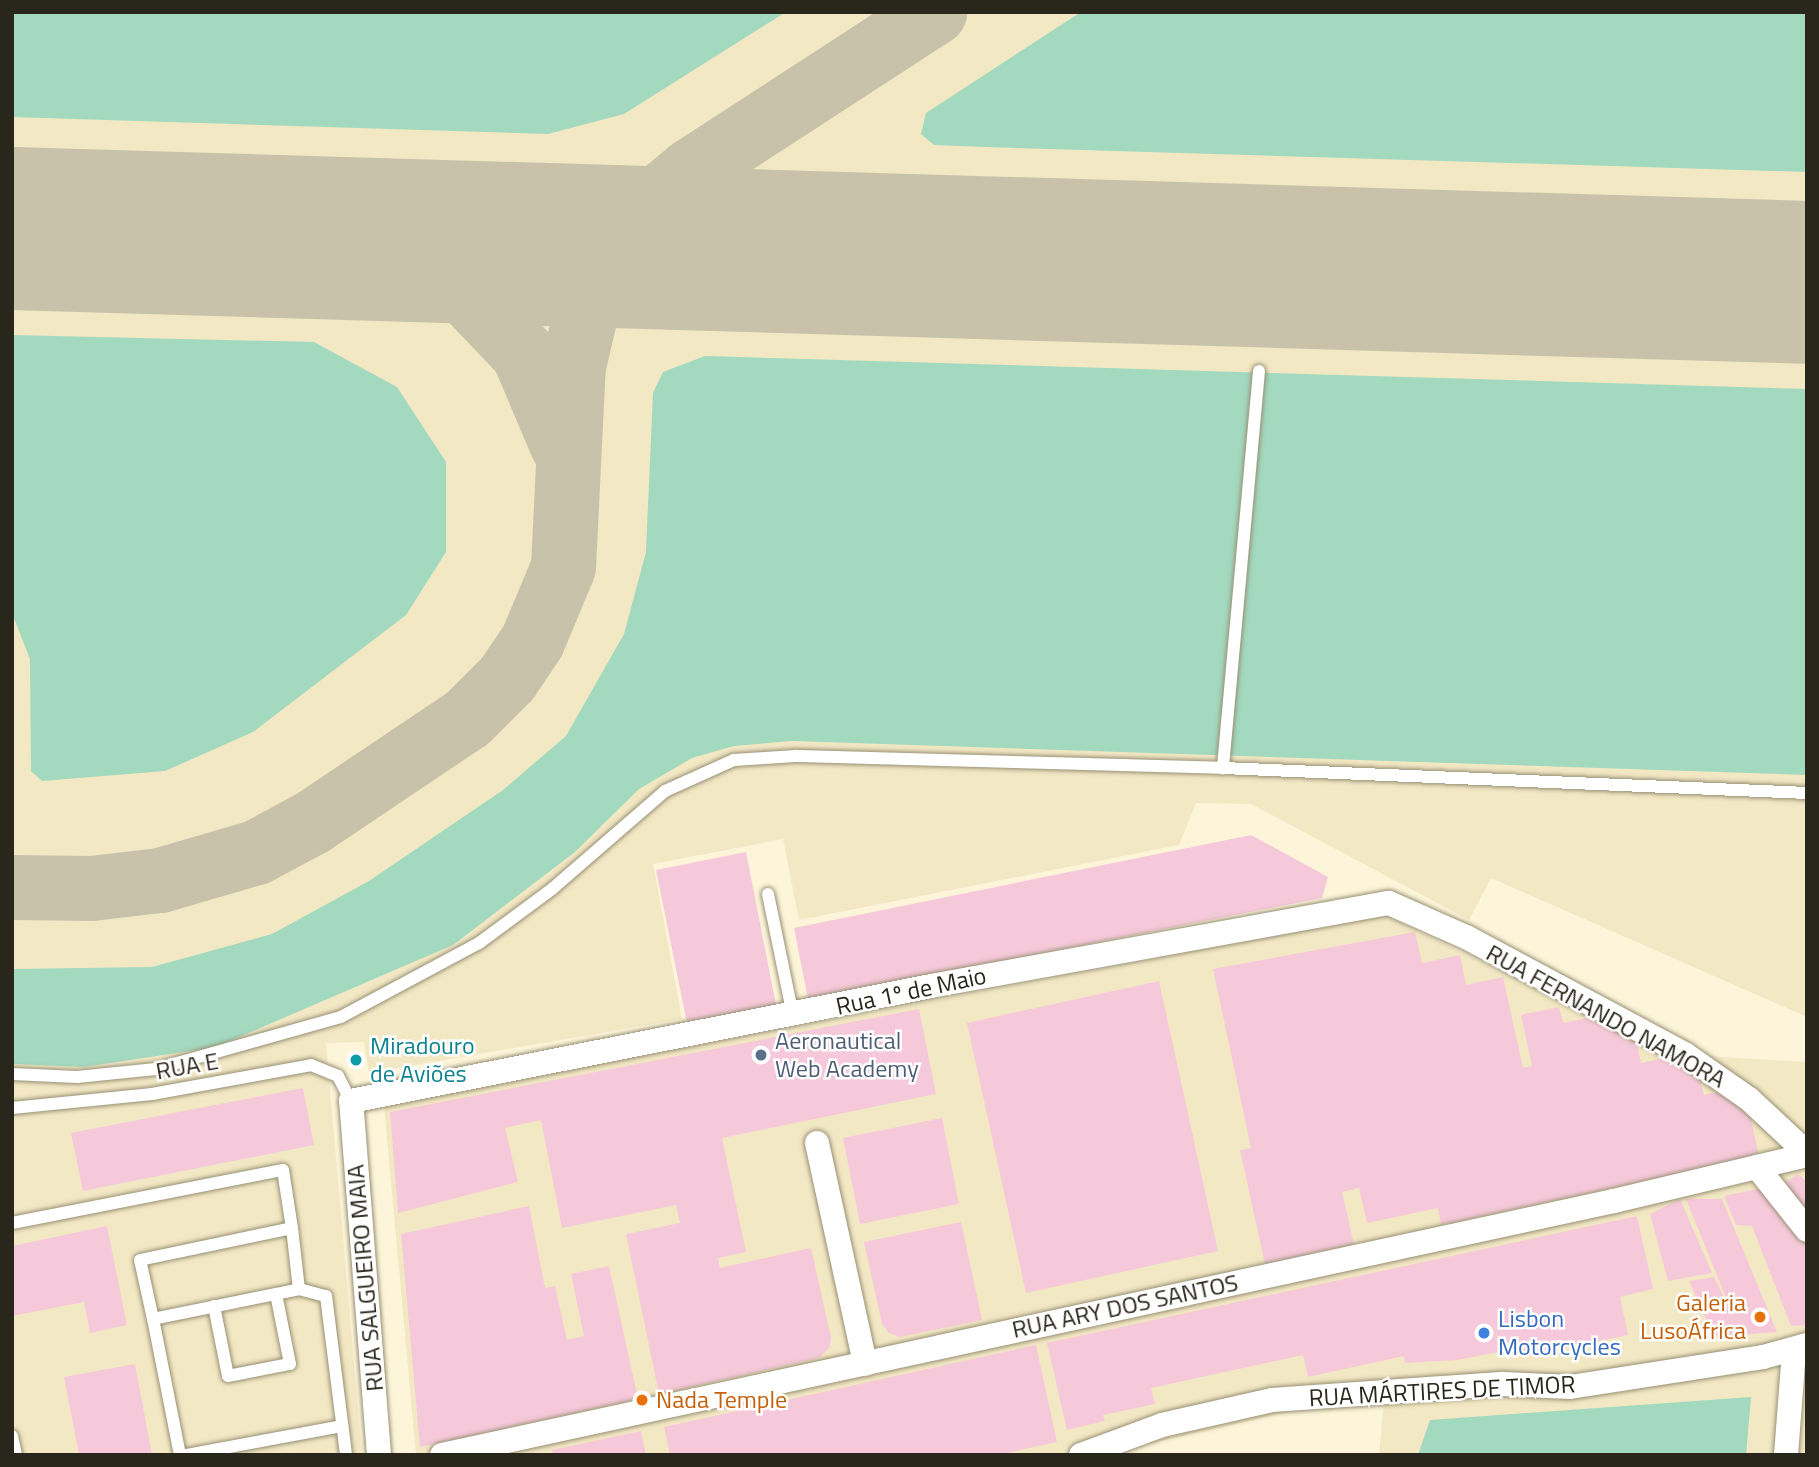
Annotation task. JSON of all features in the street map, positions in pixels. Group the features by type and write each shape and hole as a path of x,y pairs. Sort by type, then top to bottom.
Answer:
{"street":[{"name":"Rua 1º de Maio","path":"351,1101 793,1016 931,986 1388,902"},
{"name":"RUA FERNANDO NAMORA","path":"1388,902 1468,938 1686,1055 1749,1099 1807,1154"},
{"name":"RUA SALGUEIRO MAIA","path":"351,1101 379,1455"},
{"path":"817,1143 865,1364"},
{"name":"RUA ARY DOS SANTOS","path":"442,1455 865,1364 1807,1154"},
{"path":"1757,1167 1807,1230"},
{"path":"1786,1455 1800,1348"},
{"name":"RUA MÁRTIRES DE TIMOR","path":"1081,1455 1162,1425 1272,1400 1503,1384 1570,1387 1800,1348"}],"lane":[{"path":"1223,768 1259,371"},
{"path":"12,1074 77,1077 156,1069 341,1017 479,943 552,889 665,791 734,760 796,756 1223,768 1807,793"},
{"path":"768,894 793,1016"},
{"name":"RUA E","path":"12,1108 152,1094 311,1065 338,1076 351,1101"},
{"path":"12,1223 283,1170 299,1289"},
{"path":"180,1455 140,1260 292,1228"},
{"path":"153,1319 299,1289 326,1296 346,1455"},
{"path":"214,1306 228,1376 290,1364 276,1294"},
{"path":"186,1455 342,1426"},
{"path":"12,1436 16,1455"}],"shaded area":[{"path":"12,12 1807,12 1807,1017 1491,878 1469,920 1251,804 1196,803 1179,845 799,920 783,839 653,864 682,1019 369,1073 364,1042 326,1043 362,1455 12,1455"},
{"path":"1384,915 1674,1054 1807,1062 1807,1455 1379,1455 1385,1390 1100,1455 416,1455 384,1105"}],"green space":[{"path":"12,12 786,12 624,114 548,134 12,117"},
{"path":"1081,12 1807,12 1807,172 934,145 921,134 926,113"},
{"path":"12,335 314,342 397,387 446,462 446,552 406,615 253,732 165,771 42,781 31,771 30,659 12,613"},
{"path":"705,356 1807,389 1807,775 792,741 734,746 692,758 639,789 575,852 453,945 216,1047 84,1067 12,1064 12,969 152,967 272,934 369,881 503,790 566,736 624,634 646,552 653,393 663,372"},
{"path":"1751,1397 1746,1455 1418,1455 1430,1420"}],"building":[{"path":"1251,835 1328,877 1322,898 808,999 794,928"},
{"path":"746,852 776,1005 687,1023 656,870"},
{"path":"1415,932 1422,963 1460,955 1466,985 1503,977 1523,1068 1532,1066 1521,1015 1559,1007 1563,1023 1587,1018 1637,1043 1641,1063 1673,1056 1699,1075 1704,1095 1723,1091 1750,1115 1759,1156 1441,1225 1438,1208 1367,1223 1359,1188 1342,1192 1354,1244 1265,1264 1240,1150 1251,1148 1213,969"},
{"path":"1159,981 1218,1251 1026,1293 967,1023"},
{"path":"919,1009 936,1094 722,1138 746,1252 718,1258 720,1268 811,1248 831,1338 829,1348 819,1358 659,1394 626,1234 680,1223 676,1205 562,1228 541,1120 505,1128 518,1182 398,1213 390,1112"},
{"path":"303,1088 314,1145 83,1191 71,1133"},
{"path":"942,1118 959,1204 860,1224 843,1138"},
{"path":"1798,1174 1807,1182 1807,1225 1778,1188"},
{"path":"1767,1187 1807,1236 1807,1325 1791,1326 1752,1226 1736,1225 1724,1196"},
{"path":"1680,1199 1712,1273 1668,1281 1650,1214"},
{"path":"1686,1199 1722,1199 1777,1332 1714,1337 1689,1281 1714,1277 1735,1320"},
{"path":"529,1206 545,1288 555,1286 567,1340 584,1336 571,1274 609,1266 638,1399 420,1447 401,1234"},
{"path":"1637,1216 1653,1289 1620,1297 1628,1335 1520,1357 1519,1348 1457,1360 1405,1363 1404,1356 1308,1377 1303,1355 1151,1388 1155,1404 1103,1415 1105,1421 1067,1430 1047,1343"},
{"path":"961,1222 982,1320 900,1337 889,1333 882,1324 864,1242"},
{"path":"107,1226 127,1325 90,1333 84,1302 12,1316 12,1246"},
{"path":"1036,1345 1057,1442 998,1455 670,1455 664,1427"},
{"path":"135,1364 152,1455 79,1455 64,1377"},
{"path":"641,1431 646,1455 553,1455 552,1450"}],"taxiway":[{"path":"12,887 91,888 160,880 256,852 312,822 467,718 507,678 532,641 563,567 573,366 589,297 617,246 654,201 691,170 934,12"},
{"path":"343,238 412,260 463,290 523,353 562,445"}],"runway":[{"path":"12,228 1807,282"}],"place":[{"name":"Aeronautical Web Academy","path":"761,1055"},
{"name":"Miradouro de Aviões","path":"356,1060"},
{"name":"Galeria LusoÁfrica","path":"1760,1317"},
{"name":"Lisbon Motorcycles","path":"1484,1333"},
{"name":"Nada Temple","path":"642,1400"}]}
